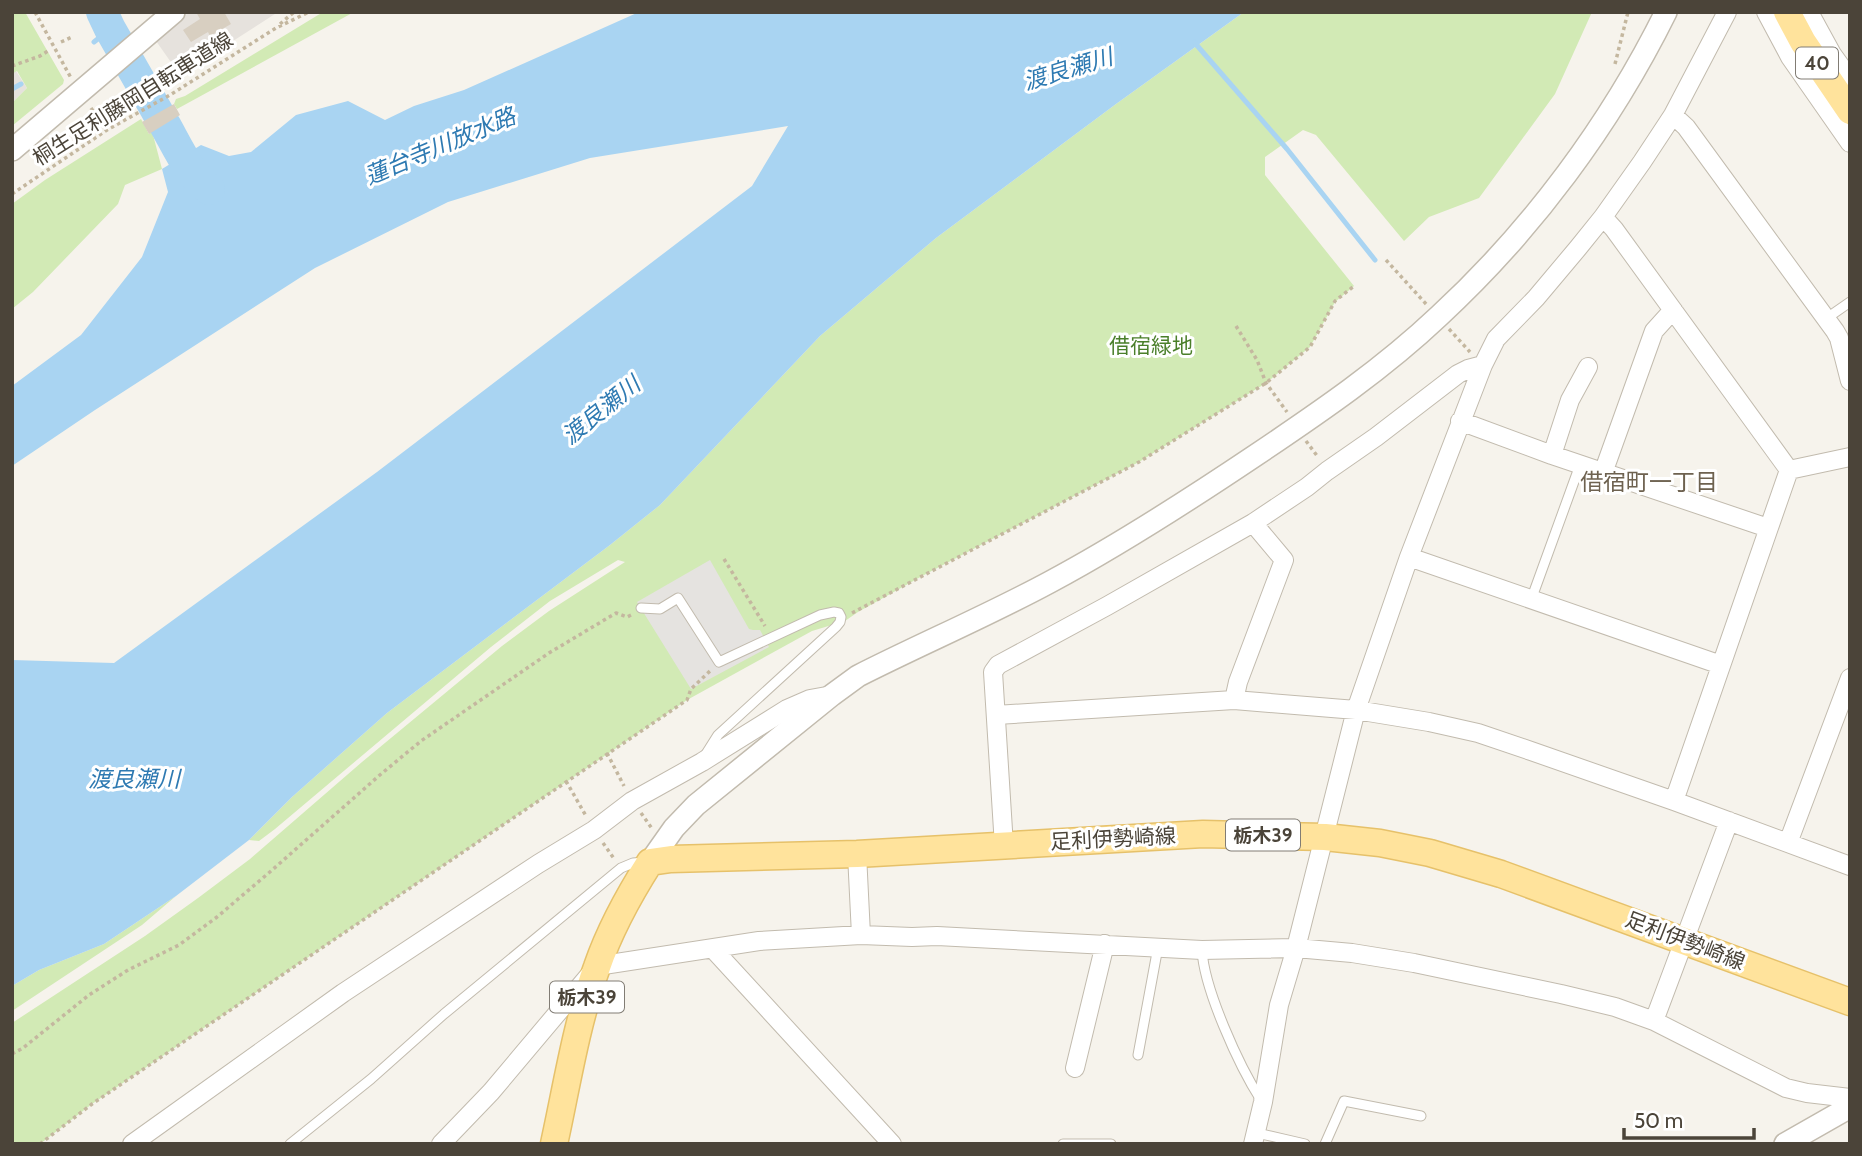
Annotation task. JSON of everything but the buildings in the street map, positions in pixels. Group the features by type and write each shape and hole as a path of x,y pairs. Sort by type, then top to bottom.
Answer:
{"main road":[{"name":"40","path":"1787,12 1803,42 1850,111"},
{"name":"足利伊勢崎線","path":"650,862 857,854 1171,835 1325,837 1380,843 1430,853 1501,874 1850,1002"},
{"name":"栃木39","path":"554,1144 584,1005 597,966 628,897 650,862"}],"street":[{"path":"12,150 174,12"},
{"path":"650,862 674,828 696,805 858,676 1051,582 1192,499 1378,369 1469,288 1547,198 1608,115 1649,47 1666,12"},
{"path":"1004,846 993,672 998,665 1253,523 1307,487 1468,369 1536,298 1603,217 1672,115 1727,12"},
{"path":"1766,12 1781,43 1850,143"},
{"path":"1809,12 1832,54 1850,79"},
{"path":"1672,115 1686,127 1827,318 1839,338 1850,381"},
{"path":"1603,217 1789,470"},
{"path":"1603,472 1654,331 1673,310"},
{"path":"1255,1138 1279,1005 1297,948 1356,710 1460,421 1477,359"},
{"path":"1552,456 1570,400 1588,367"},
{"path":"1460,421 1552,456 1768,528"},
{"path":"1789,470 1850,457"},
{"path":"1674,801 1789,470"},
{"path":"1234,700 1238,682 1284,560 1253,523"},
{"path":"1409,557 1721,664"},
{"path":"1788,843 1850,678"},
{"path":"132,1144 343,993 537,864 594,830 632,801 702,762 787,709 810,699 832,695"},
{"path":"996,715 1234,700 1356,710 1429,722 1478,733 1850,866"},
{"path":"1654,1021 1729,821"},
{"path":"857,854 861,935"},
{"path":"442,1144 491,1092 597,966 759,941 861,935 937,936 1202,950 1297,948 1414,963 1615,1007 1654,1021 1786,1088 1850,1098"},
{"path":"1075,1068 1105,944"},
{"path":"713,949 892,1144"},
{"path":"1785,1144 1850,1107"}],"lane":[{"path":"1827,318 1850,302"},
{"path":"1531,600 1580,465"},
{"path":"641,608 660,609 678,598 719,662 820,615 834,612 841,617 836,626 718,735 702,762"},
{"path":"290,1144 621,868 633,863 650,862"},
{"path":"1138,1055 1158,947"},
{"path":"1202,950 1202,961 1218,1012 1262,1102"},
{"path":"1325,1144 1344,1101 1421,1116"},
{"path":"1255,1138 1305,1144"},
{"path":"1063,1144 1111,1144"}],"path":[{"path":"35,12 73,80"},
{"path":"276,28 294,12"},
{"name":"桐生足利藤岡自転車道線","path":"12,194 107,131 276,28 309,12"},
{"path":"1615,65 1628,12"},
{"path":"61,42 72,37"},
{"path":"12,66 48,51"},
{"path":"85,99 107,131"},
{"path":"1386,260 1432,311"},
{"path":"841,617 858,612 1139,462 1266,383 1310,348 1335,302 1354,286"},
{"path":"1236,326 1257,360 1266,383 1292,420"},
{"path":"1446,327 1477,359"},
{"path":"1303,436 1323,465"},
{"path":"724,559 772,637"},
{"path":"12,1054 89,995 128,970 179,945 271,871 421,741 549,653 616,613 627,617 641,608"},
{"path":"40,1144 92,1104 687,700 691,689 719,662"},
{"path":"607,753 629,794"},
{"path":"566,781 589,823"},
{"path":"636,807 654,832"}],"shaded area":[{"path":"189,12 278,12 180,75 156,41"},
{"path":"16,71 27,88 12,103 12,74"},
{"path":"710,560 749,629 760,630 769,647 691,689 637,602"}],"green space":[{"path":"12,12 25,12 64,80 63,84 12,126 12,103 27,88 17,71 12,74"},
{"path":"323,12 354,12 177,109 174,104 176,99"},
{"name":"借宿緑地","path":"1244,12 1592,12 1555,94 1479,198 1429,217 1404,241 1316,135 1303,130 1265,157 1265,175 1354,286 1335,302 1310,347 1266,383 1139,462 924,575 845,621 812,631 687,700 92,1104 40,1144 12,1144 12,1023 145,936 250,859 502,646 549,611 625,562 618,560 550,601 491,647 275,829 259,841 249,840 292,797 387,713 660,505 820,336 936,238"},
{"path":"141,119 149,134 152,131 162,169 125,185 118,204 33,292 12,309 12,204"},
{"path":"176,896 142,925 12,1011 12,986 39,970 104,944"}],"water":[{"name":"渡良瀬川","path":"639,12 1244,12 936,238 820,336 660,505 387,713 292,797 249,840 176,896 104,944 39,970 12,986 12,660 114,663 377,472 752,186 788,126 590,158 448,202 315,268 12,466 12,386 81,335 142,257 168,192 162,169 201,145 229,156 251,152 296,115 348,101 385,120 414,106 464,90"}],"waterway":[{"name":"蓮台寺川放水路","path":"102,12 158,113"},
{"path":"94,42 110,29"},
{"path":"1194,42 1287,149 1375,260"},
{"path":"12,89 21,84"},
{"name":"蓮台寺川放水路","path":"165,125 189,168 209,189"}],"district":[{"name":"借宿町一丁目","path":"1649,482"}]}
